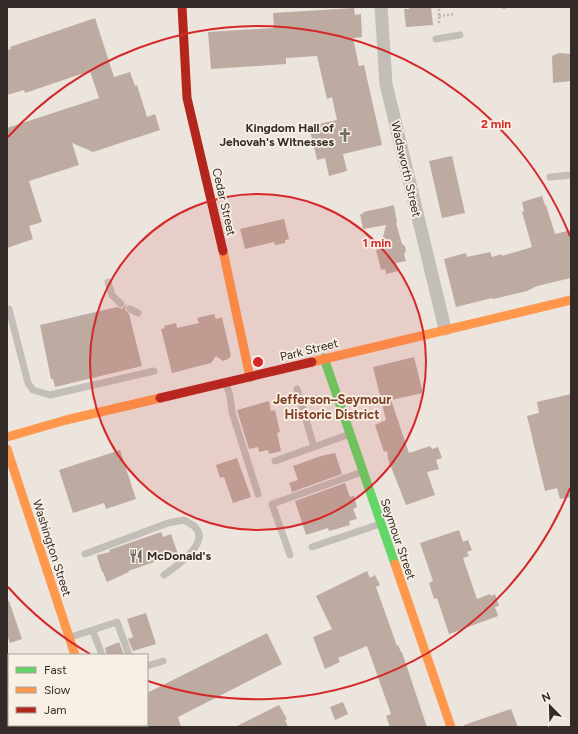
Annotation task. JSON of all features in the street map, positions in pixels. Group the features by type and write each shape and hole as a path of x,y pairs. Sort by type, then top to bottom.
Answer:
{"main road":[{"name":"Cedar Street","path":"182,7 188,98 250,377"},
{"name":"Park Street","path":"7,436 66,420 571,300"},
{"name":"Seymour Street","path":"324,358 451,727"},
{"name":"Washington Street","path":"7,449 75,654"}],"street":[{"name":"Wadsworth Street","path":"381,7 386,84 445,330"}],"lane":[{"path":"436,39 460,35"},
{"path":"550,177 571,175"},
{"path":"108,282 112,295 121,304"},
{"path":"9,309 28,383 33,390 50,394 154,371"},
{"path":"130,309 138,313"},
{"path":"226,382 232,412 258,494"},
{"path":"297,390 314,447"},
{"path":"275,461 350,434"},
{"path":"290,555 272,504 363,472"},
{"path":"85,554 168,522 184,520 195,527 199,537 196,547 182,562 164,575"},
{"path":"312,546 380,524"},
{"path":"69,638 117,622 129,654"},
{"path":"93,631 102,654"},
{"path":"148,666 163,661"}],"path":[{"path":"439,7 439,23"},
{"path":"440,16 455,14"}],"building":[{"path":"409,7 431,7 433,25 406,27 404,9 409,9"},
{"path":"354,8 355,15 361,14 362,37 353,38 359,66 364,65 382,145 343,154 347,171 329,176 325,158 317,160 309,126 337,120 332,97 327,99 317,56 286,58 286,64 211,69 208,32 274,28 273,13"},
{"path":"95,18 114,77 130,72 135,86 137,85 147,117 155,114 160,130 93,152 72,143 79,165 29,181 42,222 29,226 33,239 7,248 7,128 99,98 90,71 25,93 24,90 7,95 7,50 11,49 10,47"},
{"path":"559,53 571,54 571,81 553,83 552,56"},
{"path":"452,156 465,213 442,218 429,161"},
{"path":"542,196 555,234 571,230 571,278 537,286 527,291 456,307 444,259 466,253 467,257 490,252 492,257 502,254 502,256 532,247 522,212 524,211 522,202"},
{"path":"392,205 394,206 396,223 402,244 405,246 406,251 404,254 406,261 396,263 398,271 386,274 385,269 381,270 376,250 380,249 386,225 363,229 360,214"},
{"path":"284,219 289,239 285,240 285,243 275,245 274,242 245,249 240,229"},
{"path":"127,304 125,310 129,314 142,366 55,387 53,379 51,379 40,325 117,307 122,309"},
{"path":"214,314 216,319 222,317 231,356 223,361 216,356 211,363 172,373 161,329 165,328 164,326 176,323 177,328 199,323 197,318"},
{"path":"414,357 423,393 391,400 409,453 430,446 432,449 438,447 442,458 436,460 439,469 427,472 435,495 406,505 388,459 387,451 384,452 375,425 386,420 373,367"},
{"path":"571,394 571,497 560,499 557,488 545,491 527,416 539,413 537,402"},
{"path":"269,401 271,411 275,410 280,432 277,433 281,451 269,454 268,450 259,452 258,447 249,449 237,410"},
{"path":"120,450 136,499 106,509 104,503 73,513 59,470"},
{"path":"335,453 342,474 292,492 289,483 298,480 293,466 321,456"},
{"path":"237,458 251,497 233,503 224,477 220,478 216,465"},
{"path":"345,483 350,497 354,496 357,507 353,509 357,519 349,521 350,525 329,531 328,528 306,535 295,501"},
{"path":"459,530 463,542 468,540 472,550 467,552 469,556 463,558 477,599 490,594 491,596 495,594 499,606 495,607 498,616 449,634 437,598 434,599 429,583 433,581 420,543"},
{"name":"McDonald's","path":"161,532 163,537 171,534 178,554 128,571 129,572 107,582 102,572 97,555 110,552 109,550"},
{"path":"367,571 370,578 375,575 380,585 376,587 397,646 398,645 402,652 427,727 390,727 386,716 391,714 367,646 338,658 340,662 325,669 313,637 332,629 316,596"},
{"path":"7,601 9,601 22,639 10,643 7,635"},
{"path":"146,613 156,644 133,651 128,639 133,637 127,619"},
{"path":"267,633 282,664 178,717 181,727 147,727 148,692"},
{"path":"119,642 124,654 107,654 105,648"},
{"path":"343,702 348,714 335,720 330,707"},
{"path":"279,705 287,719 285,720 288,727 235,727"},
{"path":"511,709 518,727 464,727 464,725"}],"traffic: fast":[{"path":"324,358 395,564"}],"traffic: slow":[{"path":"223,251 250,377"},
{"path":"312,362 571,300"},
{"path":"7,437 66,420 160,398"},
{"path":"7,449 75,654"},
{"path":"395,564 451,727"}],"traffic: jam":[{"path":"182,7 187,98 223,251"},
{"path":"160,398 312,362"}],"place":[{"name":"Kingdom Hall of Jehovah's Witnesses","path":"345,135"},
{"name":"McDonald's","path":"136,556"}],"district":[{"name":"Jefferson–Seymour Historic District","path":"332,406"}]}
